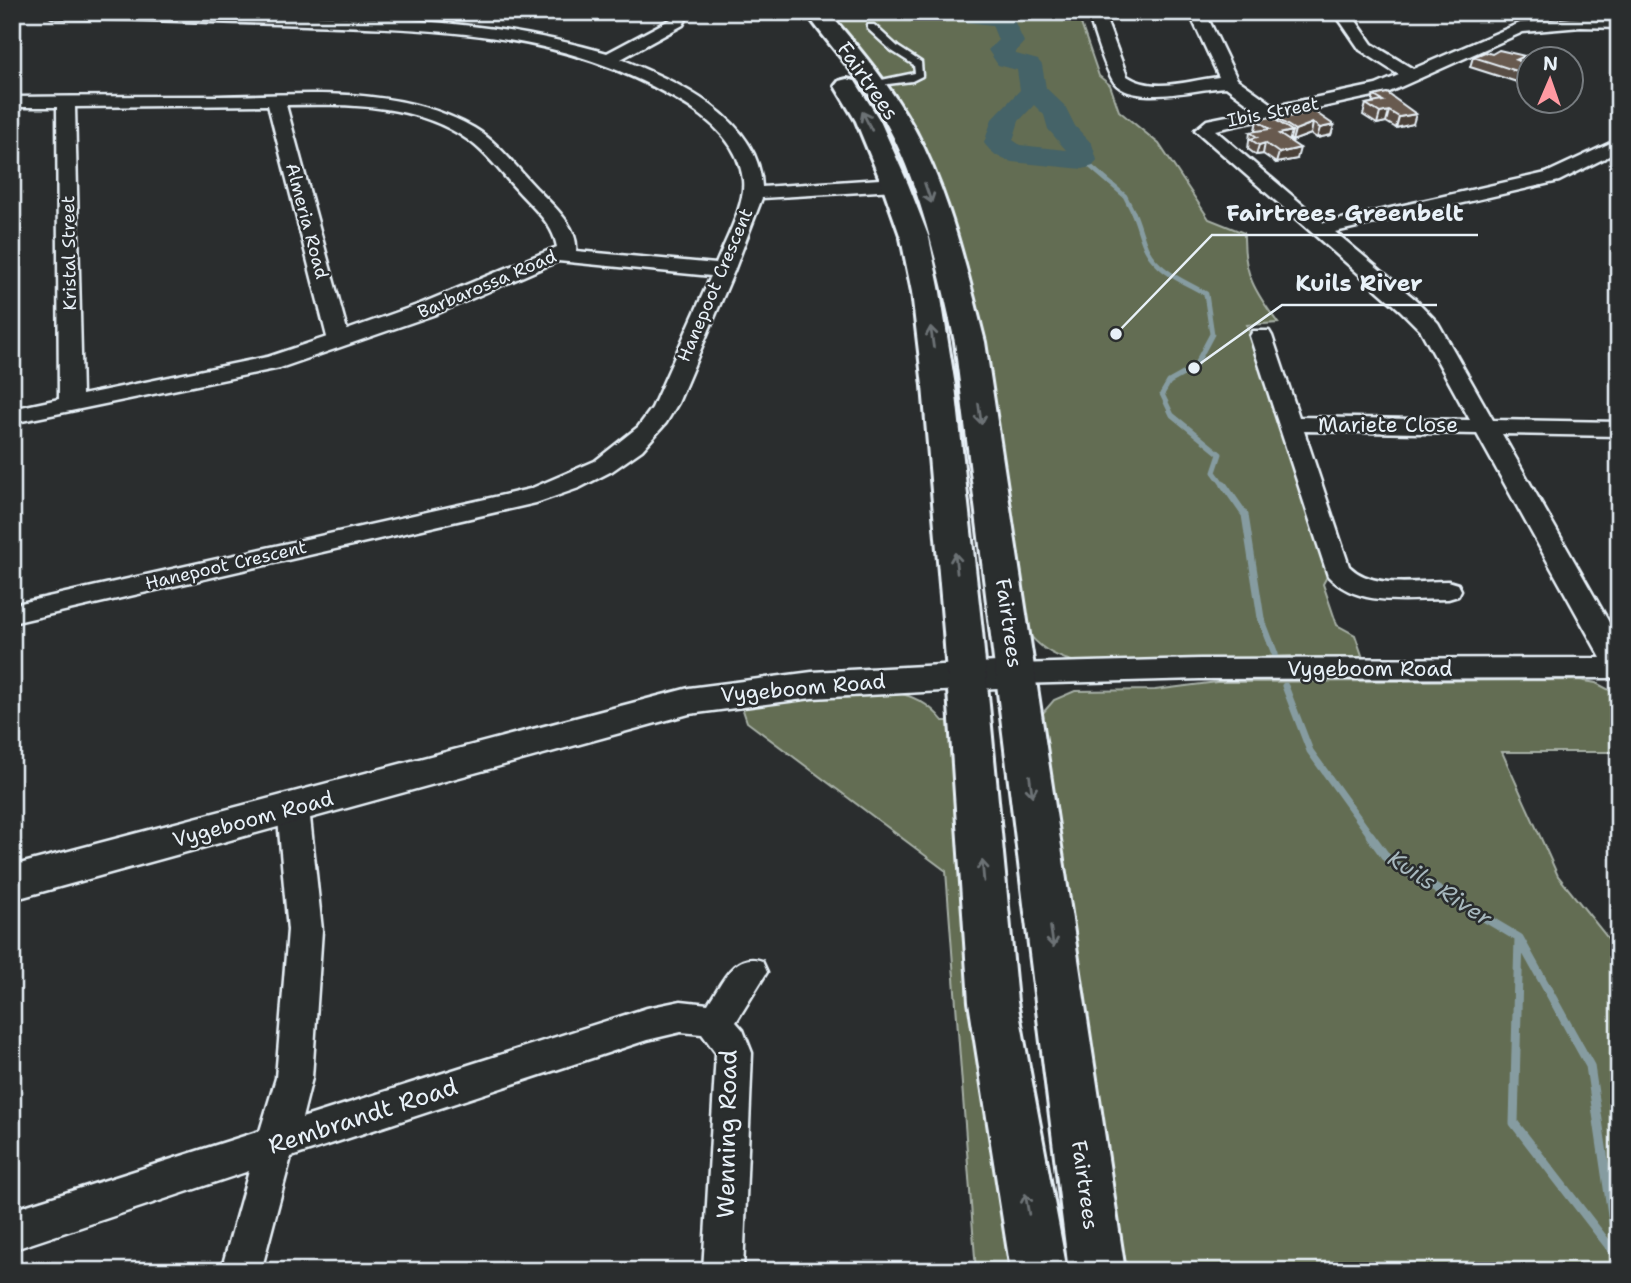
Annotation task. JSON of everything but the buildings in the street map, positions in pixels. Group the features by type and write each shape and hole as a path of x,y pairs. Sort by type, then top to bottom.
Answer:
{"main road":[{"name":"Fairtrees","path":"790,12 820,47 868,121 915,237 926,292 939,386 967,677 993,1002 1039,1271"},
{"name":"Fairtrees","path":"816,12 875,84 912,149 946,245 971,342 1097,1271"}],"street":[{"name":"Hanepoot Crescent","path":"12,614 536,495 580,478 626,449 659,417 724,271 754,193 741,148 709,112 662,82 610,58 541,39 466,27 217,14 52,12"},
{"path":"610,58 677,22 682,18 682,12"},
{"path":"1095,12 1121,79 1125,83 1146,89 1230,82"},
{"path":"1197,12 1230,82 1272,112"},
{"path":"1342,12 1366,47 1413,76"},
{"name":"Ibis Street","path":"1619,23 1581,22 1520,28 1374,91 1213,124 1205,128 1205,133 1408,305 1430,328 1619,667"},
{"name":"Barbarossa Road","path":"12,102 344,100 420,112 465,130 502,163 551,216 566,242 567,249 428,309 339,341 239,371 12,416"},
{"name":"Kristal Street","path":"66,101 71,404"},
{"name":"Almeria Road","path":"276,101 339,341"},
{"path":"1319,230 1552,177 1619,144"},
{"path":"754,193 895,184"},
{"path":"556,255 724,271"},
{"name":"Mariete Close","path":"1261,336 1337,570 1358,587 1377,591 1448,590"},
{"name":"Mariete Close","path":"1290,425 1486,427"},
{"path":"1486,427 1619,429"},
{"name":"Vygeboom Road","path":"12,883 656,709 712,697 829,682 1016,674 1200,669 1619,667"},
{"path":"241,1271 294,1078 305,930 293,808"},
{"name":"Wenning Road","path":"723,1271 734,1053 730,1041 715,1023 750,972"},
{"name":"Rembrandt Road","path":"12,1230 647,1024 690,1016 705,1017 715,1023"}],"lane":[{"path":"871,27 921,69 919,74 912,78 875,84"}],"green space":[{"path":"827,12 1077,12 1099,76 1110,85 1119,111 1159,144 1209,219 1244,233 1248,271 1278,323 1247,325 1329,573 1323,584 1337,625 1355,635 1364,661 1293,661 1291,656 1260,657 1260,661 1072,661 1046,650 1026,630 975,303 944,199"},
{"path":"1579,680 1596,683 1619,695 1619,752 1502,752 1558,876 1619,952 1619,1271 1119,1271 1040,723 1042,714 1054,700 1075,691 1155,690 1217,682"},
{"path":"891,691 920,701 943,721 949,721 970,984 1020,1271 976,1271 946,871 747,722 741,704 783,698"}],"waterway":[{"name":"Kuils River","path":"973,12 975,17 993,17 1003,21 1011,42 1001,50 1007,60 1029,65 1033,91"},
{"name":"Kuils River","path":"1033,91 1056,112 1062,129 1078,144 1083,160 1012,153 998,143 1006,119 1033,91"},
{"name":"Kuils River","path":"1083,160 1125,196 1133,212"},
{"name":"Kuils River","path":"1133,212 1152,258 1173,276 1206,294 1212,334 1194,368 1169,382 1162,394 1172,415 1220,454 1214,472 1225,487"},
{"name":"Kuils River","path":"1224,485 1245,515 1261,618 1275,654"},
{"name":"Kuils River","path":"1285,686 1310,751 1371,836"},
{"name":"Kuils River","path":"1370,835 1389,861 1519,938"},
{"name":"Kuils River","path":"1519,938 1590,1066 1619,1262"},
{"name":"Kuils River","path":"1519,938 1514,1123 1616,1255"}],"place":[{"name":"Fairtrees Greenbelt","path":"1116,334"},
{"name":"Kuils River","path":"1194,368"}]}
